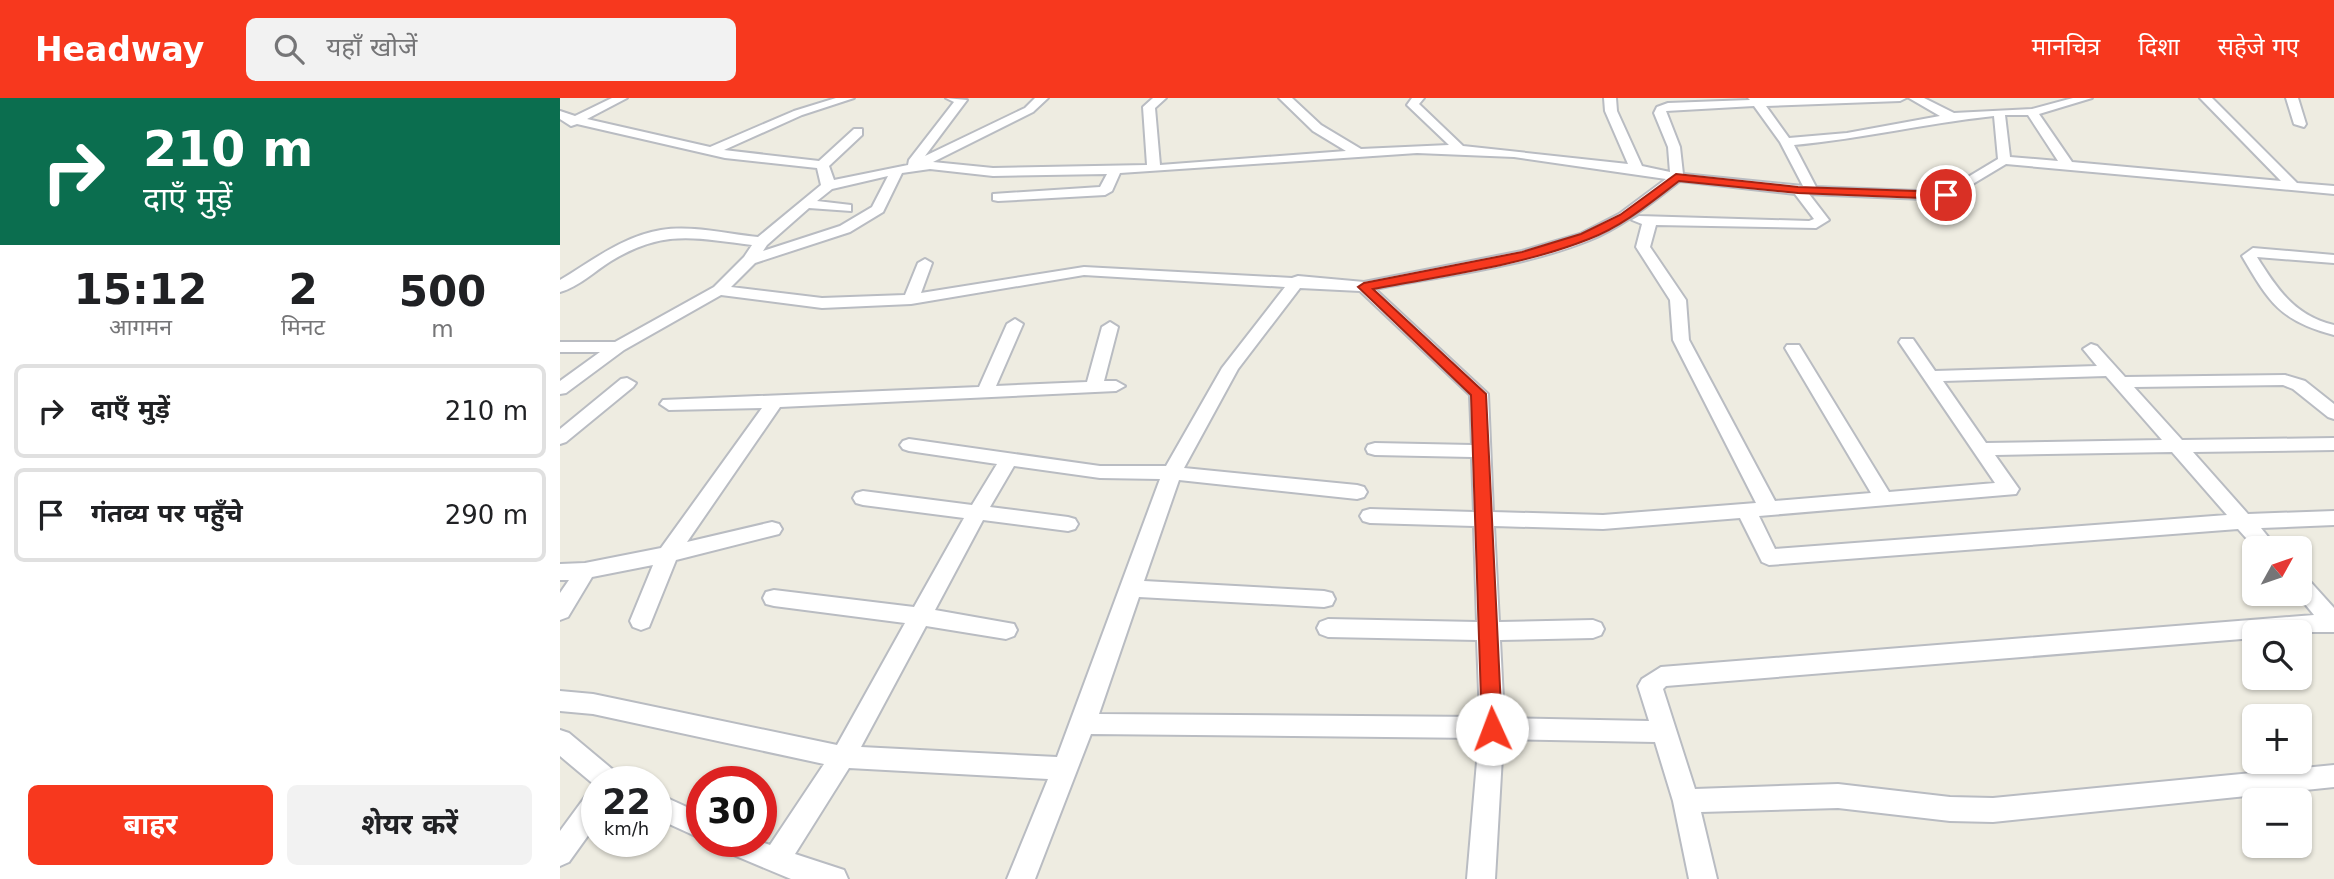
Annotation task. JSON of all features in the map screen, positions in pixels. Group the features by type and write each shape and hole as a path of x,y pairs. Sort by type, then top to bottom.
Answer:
{"street":[{"path":"560,125 579,120 621,98"},
{"path":"711,151 796,109 848,98"},
{"path":"750,260 845,229 878,209 902,171 961,100 952,98"},
{"path":"902,171 1029,110 1042,98"},
{"path":"1154,169 1149,107 1160,98"},
{"path":"1285,98 1317,128 1360,154"},
{"path":"1418,98 1413,105 1460,149"},
{"path":"1610,98 1611,111 1637,169"},
{"path":"1676,177 1674,147 1660,113 1661,108 1683,102 1899,98"},
{"path":"1915,98 1952,117"},
{"path":"2206,98 2294,186"},
{"path":"2292,98 2300,124"},
{"path":"1786,142 1847,137 1952,117 2032,112 2081,99"},
{"path":"1624,217 1650,222 1819,223 1822,220 1805,190 1786,142 1756,101"},
{"path":"1999,112 2004,160"},
{"path":"2032,112 2068,166"},
{"path":"560,115 601,127 711,151 822,165 858,132"},
{"path":"560,389 618,347 719,290 750,260 761,242 827,187 869,175 930,165 993,172 1154,169 1460,149 1637,169 1676,177 1805,190 1946,195 2004,160 2334,190"},
{"path":"822,165 828,181 827,187"},
{"path":"998,197 1105,191 1115,170"},
{"path":"719,290 822,303 911,299 1084,271 1298,281 1364,287 1524,255 1585,237 1624,217 1676,177"},
{"path":"806,204 846,208"},
{"path":"1650,222 1643,247 1678,300 1680,309 1677,331 1769,508"},
{"path":"560,287 631,245 656,235 673,233 761,242"},
{"path":"2334,259 2267,252 2253,252 2249,256 2276,300 2288,312 2334,330"},
{"path":"911,299 925,263"},
{"path":"1021,879 1083,724 1172,473 1230,368 1298,281"},
{"path":"1364,287 1479,394 1492,729 1481,879"},
{"path":"985,392 1015,324"},
{"path":"1094,387 1110,327"},
{"path":"1370,516 1603,522 2009,489 1907,342"},
{"path":"560,348 618,347"},
{"path":"1793,348 1884,499"},
{"path":"2091,349 2257,536"},
{"path":"1929,376 2285,380 2326,399 2334,413"},
{"path":"560,438 627,383"},
{"path":"668,404 775,402 1116,386"},
{"path":"641,621 668,554 775,402"},
{"path":"1981,449 2177,444 2334,444"},
{"path":"909,445 1100,472 1172,473 1357,492"},
{"path":"1375,449 1482,451"},
{"path":"775,861 843,757 1009,459"},
{"path":"863,498 1068,524"},
{"path":"1747,512 1769,558 2244,521 2334,519"},
{"path":"560,572 585,571 772,529"},
{"path":"560,611 585,571"},
{"path":"1130,588 1324,599"},
{"path":"774,598 920,616 1006,630"},
{"path":"2312,598 2333,622"},
{"path":"1703,879 1686,801 1650,686 1661,677 2333,622"},
{"path":"1328,628 1488,631 1593,629"},
{"path":"560,701 593,704 843,757 1064,769"},
{"path":"1083,724 1364,725 1665,732"},
{"path":"560,741 590,766"},
{"path":"1686,801 1838,796 1950,809 1993,810 2334,776"},
{"path":"560,853 581,823"},
{"path":"766,857 834,879"}],"route":[{"path":"1492,729 1479,394 1364,287 1524,255 1585,237 1624,217 1654,197 1676,177 1798,190 1946,195"}]}
